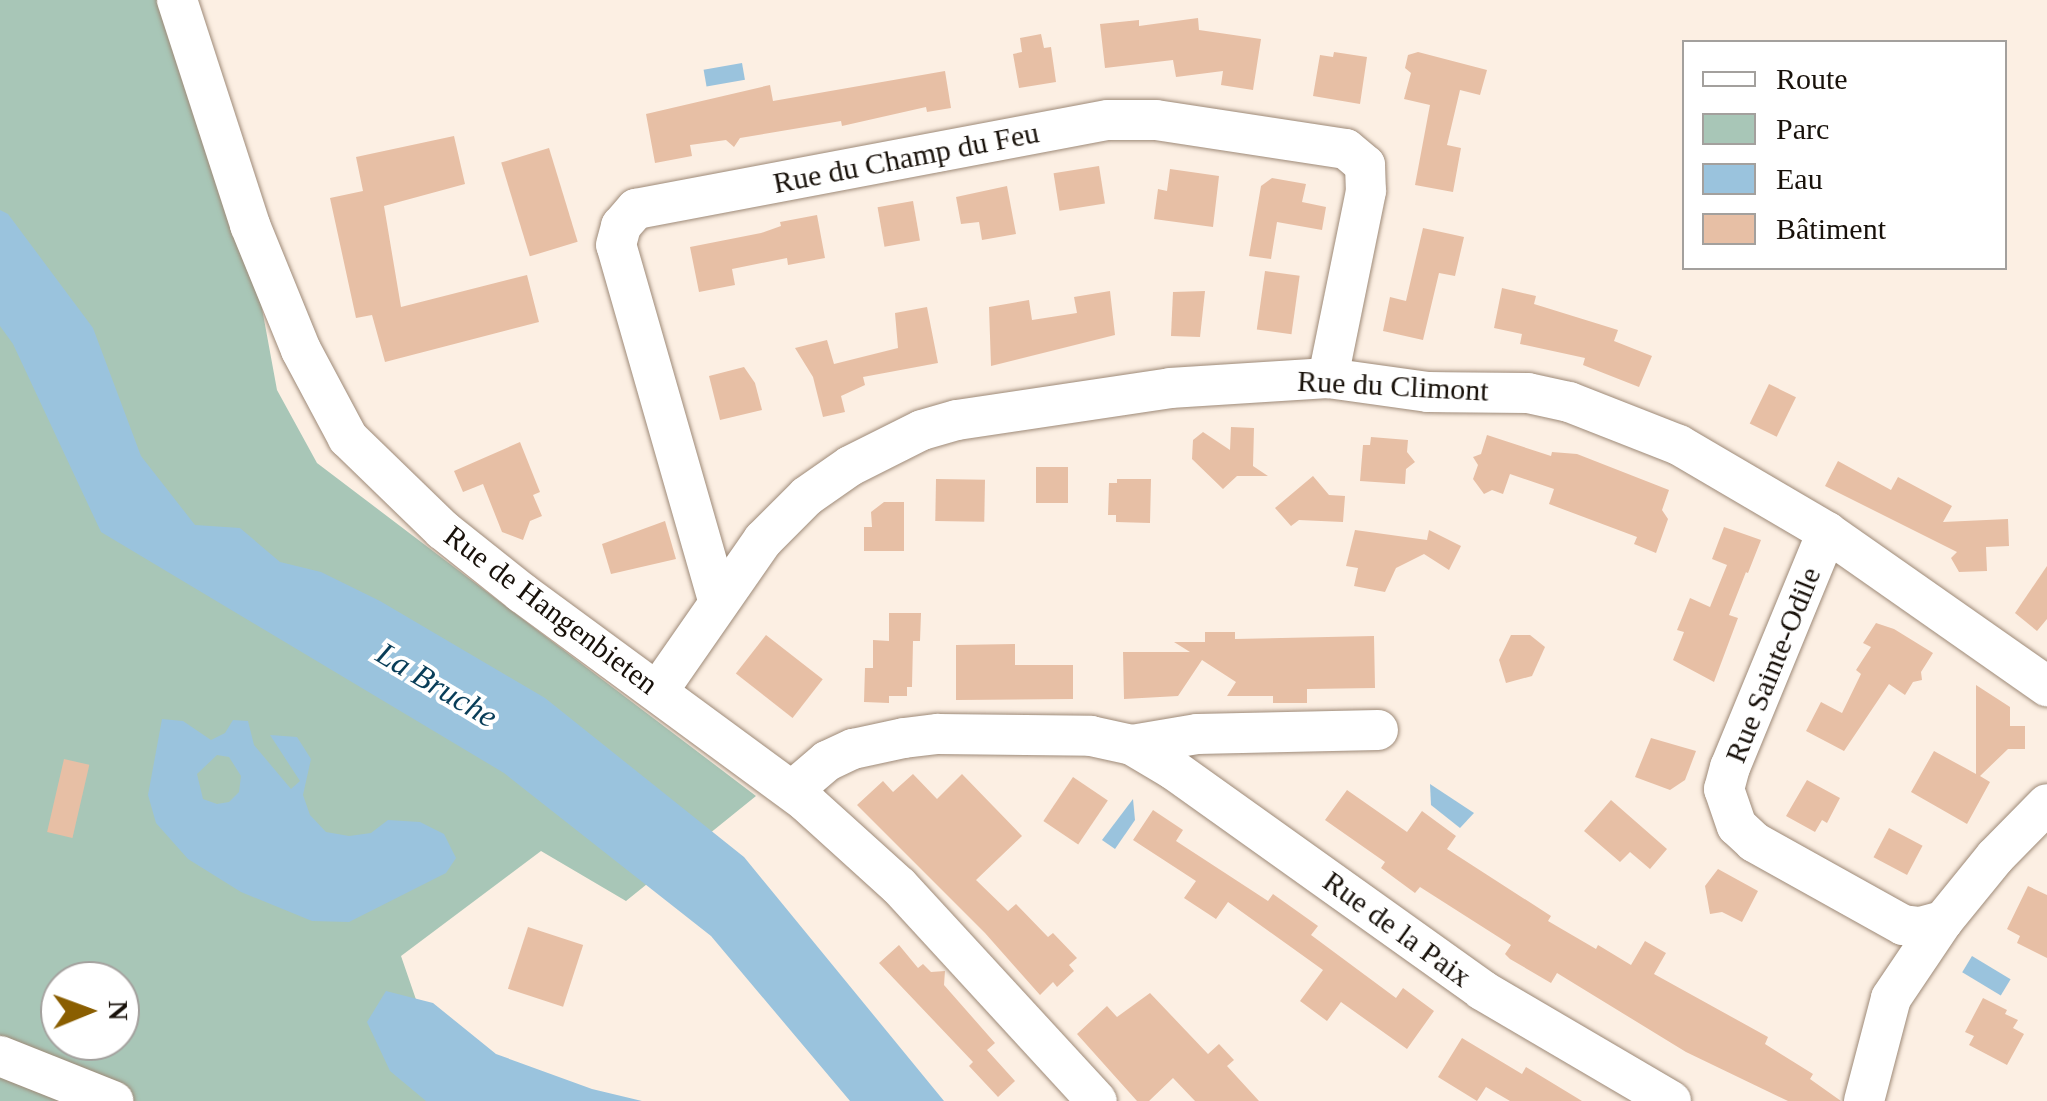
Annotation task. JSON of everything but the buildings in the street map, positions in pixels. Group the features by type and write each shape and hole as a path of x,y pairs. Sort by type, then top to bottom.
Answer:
{"street":[{"name":"Rue de Hangenbieten","path":"176,0 250,225 301,350 348,438 443,530 792,790 898,886 1097,1101"},
{"name":"Rue du Champ du Feu","path":"718,600 616,246 621,226 636,209 1108,120 1156,120 1346,149 1365,165 1366,191 1328,378"},
{"name":"Rue du Climont","path":"658,691 763,540 807,496 850,466 922,430 957,420 1170,388 1328,378 1428,392 1528,394 1568,402 1679,445 1827,532 2047,686"},
{"name":"Rue Sainte-Odile","path":"1827,532 1730,767 1724,790 1728,807 1737,826 1754,842 1903,925 1943,922"},
{"name":"Rue de la Paix","path":"792,790 840,755 904,738 938,734 1090,736 1132,744 1197,734 1378,730"},
{"name":"Rue de la Paix","path":"1132,744 1482,990 1671,1101"},
{"path":"1864,1101 1891,998 1943,922 1995,857 2047,804"},
{"path":"0,1056 112,1101"}],"green space":[{"path":"0,0 192,0 232,145 277,390 317,463 756,796 626,901 541,851 401,956 451,1101 0,1101"}],"water":[{"path":"742,63 745,80 707,87 704,70"},
{"name":"La Bruche","path":"0,210 8,214 93,328 141,456 195,525 240,528 280,562 321,572 380,601 545,698 744,857 944,1101 850,1101 711,936 504,773 101,532 13,344 0,326"},
{"path":"162,719 183,721 211,740 225,733 233,720 248,721 254,745 291,789 300,781 270,735 297,737 311,759 303,795 310,815 326,832 349,836 371,833 388,820 420,822 444,834 456,858 446,873 349,922 312,921 241,892 188,859 156,823 148,795","holes":["217,755 229,757 241,776 239,792 229,802 217,804 203,799 197,774"]},
{"path":"1430,784 1474,813 1460,828 1431,805"},
{"path":"1133,799 1135,820 1115,849 1102,840"},
{"path":"1972,956 2011,979 2001,995 1962,972"},
{"path":"386,991 433,1003 496,1054 592,1089 642,1101 426,1101 390,1071 367,1022"}]}
